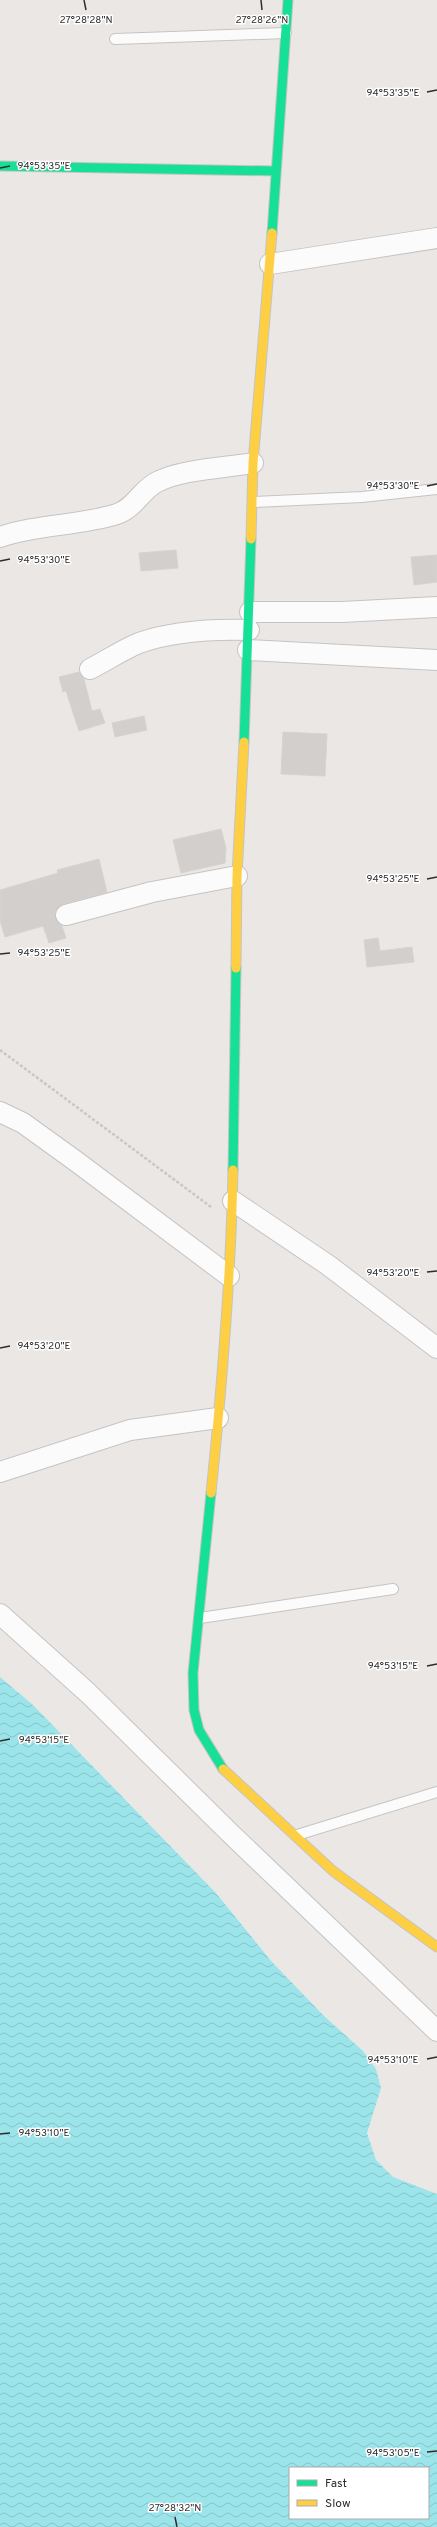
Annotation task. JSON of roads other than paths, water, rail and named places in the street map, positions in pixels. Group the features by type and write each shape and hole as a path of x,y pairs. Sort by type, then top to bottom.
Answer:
{"street":[{"path":"288,0 270,264 253,463 250,621 237,876 232,1223 218,1418 200,1618 193,1673 194,1710 199,1730 220,1766 247,1793 297,1835 333,1871 437,1947"},
{"path":"0,166 276,171"},
{"path":"270,264 437,238"},
{"path":"0,537 45,525 93,520 118,514 129,508 146,491 165,479 253,463"},
{"path":"90,669 138,644 152,639 220,629 250,621 342,612 437,607"},
{"path":"248,650 437,660"},
{"path":"66,915 152,892 237,876"},
{"path":"0,1112 23,1123 71,1157 229,1276"},
{"path":"233,1201 328,1265 437,1348"},
{"path":"0,1472 130,1430 218,1418"},
{"path":"0,1614 88,1693 231,1834 437,2031"}],"lane":[{"path":"115,39 286,33"},
{"path":"253,502 362,497 437,489"},
{"path":"200,1618 393,1589"},
{"path":"297,1835 437,1792"}],"water":[{"path":"0,1677 33,1705 215,1892 272,1962 324,2016 363,2051 376,2069 381,2088 367,2133 376,2160 393,2177 437,2194 437,2527 0,2527"}]}
